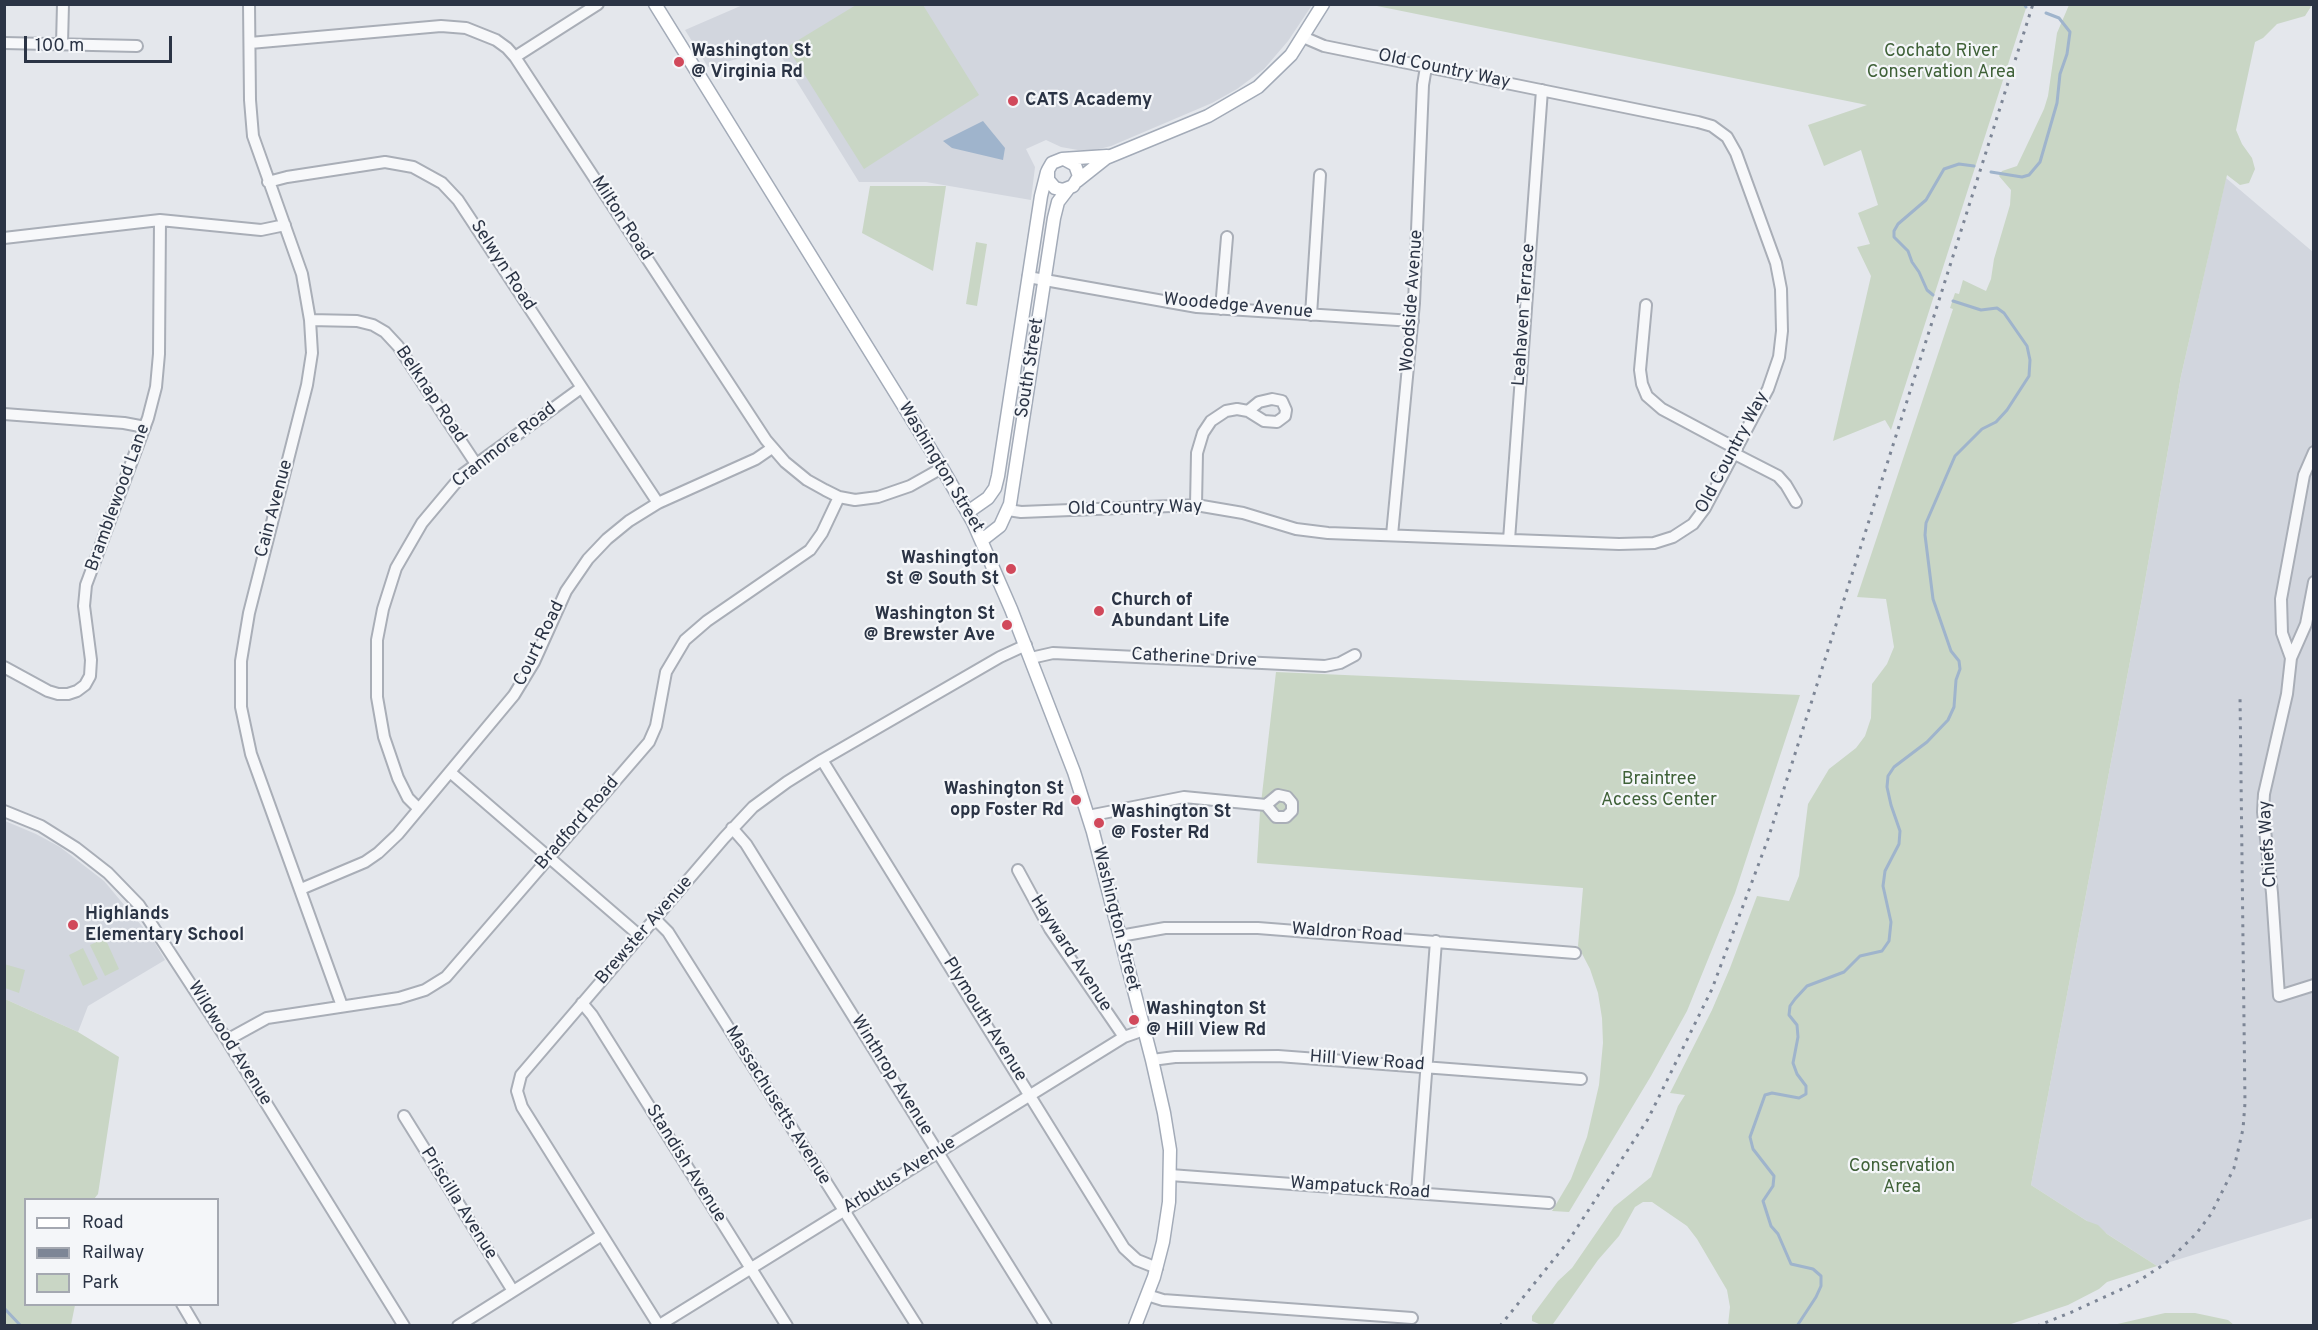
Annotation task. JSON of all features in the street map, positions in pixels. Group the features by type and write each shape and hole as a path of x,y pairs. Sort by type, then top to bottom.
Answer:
{"main road":[{"name":"Washington Street","path":"654,4 968,512 1026,645 1074,772 1120,936 1167,1127 1170,1175 1168,1215 1156,1268 1135,1326"},
{"name":"South Street","path":"982,540 1000,526 1008,510 1058,202 1073,185 1101,162 1193,124 1243,98 1271,77 1303,37 1323,4"},
{"name":"South Street","path":"1064,159 1091,159 1114,155"},
{"path":"1064,159 1071,161 1077,167 1073,185 1060,190 1048,180 1047,172 1052,163 1064,159"},
{"name":"South Street","path":"968,512 988,498 996,482 1042,188 1047,172"}],"street":[{"path":"62,44 63,4"},
{"name":"Cain Avenue","path":"249,4 252,127 255,144 302,274 310,320 312,353 309,377 252,600 243,650 241,715 248,746 342,1006"},
{"path":"515,57 598,4"},
{"name":"Milton Road","path":"250,43 449,26 466,28 489,36 507,48 515,57 772,448 800,475 840,497 862,500 886,495 916,484 942,468"},
{"name":"Old Country Way","path":"1008,510 1021,512 1196,505 1243,513 1296,529 1328,533 1619,544 1654,543 1673,537 1688,528 1702,514 1765,396 1777,364 1782,340 1783,309 1774,255 1734,147 1723,133 1705,124 1324,46 1303,37"},
{"path":"4,43 137,46"},
{"name":"Woodside Avenue","path":"1392,535 1413,321 1423,85 1426,67"},
{"name":"Leahaven Terrace","path":"1509,540 1542,90"},
{"name":"Selwyn Road","path":"268,182 309,173 385,162 413,166 436,178 458,200 658,503"},
{"path":"1311,315 1320,175"},
{"path":"4,238 159,220 261,230 285,225"},
{"name":"Bramblewood Lane","path":"4,667 58,694 77,691 87,681 91,666 84,606 87,585 154,398 158,365 159,220"},
{"path":"1221,309 1227,237"},
{"name":"Woodedge Avenue","path":"1028,277 1221,309 1413,321"},
{"path":"1646,305 1640,370 1647,396 1662,409 1778,476 1796,502"},
{"name":"Belknap Road","path":"310,320 357,321 373,325 385,332 398,346 476,464"},
{"name":"Cranmore Road","path":"419,809 408,798 401,786 382,728 376,676 379,629 393,578 410,540 442,496 476,464 581,388"},
{"path":"1196,505 1196,460 1203,433 1211,421 1221,414 1232,410 1248,411"},
{"path":"4,414 130,423 145,427"},
{"name":"Court Road","path":"301,890 348,871 372,857 391,841 498,716 519,687 539,653 562,599 582,567 614,533 658,503 756,459 772,448"},
{"name":"Chiefs Way","path":"2291,658 2282,633 2281,598 2304,475 2313,452"},
{"name":"Bradford Road","path":"227,1040 267,1018 408,996 440,982 649,742 656,726 666,672 685,640 707,621 810,549 822,533 840,497"},
{"name":"Chiefs Way","path":"2313,582 2306,624 2291,658 2285,704 2263,806 2279,996 2313,985"},
{"name":"Brewster Avenue","path":"658,1325 522,1107 517,1091 518,1080 732,828 761,800 822,760 1000,657 1026,645"},
{"name":"Catherine Drive","path":"1030,658 1053,653 1317,666 1333,665 1355,655"},
{"name":"Plymouth Avenue","path":"822,760 1124,1248 1137,1260 1156,1268"},
{"path":"450,772 640,936"},
{"path":"1088,816 1184,797 1266,804"},
{"name":"Wildwood Avenue","path":"4,811 40,826 68,842 121,885 154,925 404,1326"},
{"name":"Winthrop Avenue","path":"732,828 746,844 1046,1326"},
{"name":"Hayward Avenue","path":"1018,870 1050,929 1124,1037"},
{"name":"Massachusetts Avenue","path":"655,919 668,932 917,1326"},
{"name":"Waldron Road","path":"1120,936 1165,928 1221,927 1307,931 1575,952"},
{"path":"1417,1192 1436,941"},
{"name":"Standish Avenue","path":"582,1004 592,1015 786,1326"},
{"name":"Arbutus Avenue","path":"658,1325 1124,1037 1144,1030"},
{"name":"Hill View Road","path":"1152,1060 1175,1057 1268,1055 1581,1079"},
{"name":"Priscilla Avenue","path":"404,1116 513,1291"},
{"name":"Wampatuck Road","path":"1170,1175 1550,1203"},
{"path":"458,1326 602,1235"},
{"path":"1147,1295 1163,1300 1412,1318"},
{"path":"183,1306 195,1326"}],"shaded area":[{"name":"CATS Academy","path":"745,4 1312,5 1288,41 1264,69 1237,89 1212,103 1111,146 1095,150 1061,147 1046,140 1026,149 1035,167 1031,200 926,182 859,182 776,48 708,67 685,30"},
{"path":"2226,178 2313,252 2313,1218 2157,1266 2031,1185 2142,598 2181,376"},
{"name":"Highlands Elementary School","path":"5,821 60,847 104,881 152,938 165,960 88,1006 78,1032 5,999"}],"green space":[{"path":"856,5 923,5 979,95 864,169 787,47"},
{"name":"Cochato River Conservation Area","path":"1372,5 2027,5 1891,430 1885,420 1833,441 1871,276 1857,247 1870,244 1858,213 1878,205 1861,150 1824,166 1808,125 1867,105"},
{"name":"Conservation Area","path":"2069,5 2312,5 2305,16 2277,24 2263,38 2255,42 2236,130 2252,158 2255,169 2249,183 2240,185 2227,175 2181,376 2142,598 2031,1185 2087,1221 2098,1225 2107,1234 2157,1266 2107,1282 2099,1289 2068,1305 2008,1325 1728,1325 1730,1307 1727,1290 1697,1239 1687,1226 1652,1202 1643,1202 1635,1207 1619,1236 1598,1260 1553,1324 1539,1324 1532,1321 1532,1316 1558,1281 1572,1268 1614,1207 1651,1177 1678,1106 1685,1095 1670,1093 1712,1010 1757,896 1789,901 1799,876 1808,804 1829,769 1856,748 1865,736 1871,718 1872,684 1887,664 1894,647 1886,599 1857,597 1953,309 1950,308 1955,293 1959,294 1963,280 1986,291 1991,279 1994,259 2010,205 2011,190 1999,176 2002,171 2017,166 2044,109 2057,33"},
{"path":"870,186 946,186 933,271 862,233"},
{"path":"976,242 987,244 977,306 966,304"},
{"name":"Braintree Access Center","path":"1276,672 1800,695 1735,893 1687,1011 1651,1076 1569,1212 1552,1211 1571,1179 1587,1137 1599,1085 1603,1043 1598,993 1590,969 1578,946 1583,888 1257,863 1260,812"},
{"path":"105,938 119,969 105,976 90,945"},
{"path":"83,948 98,979 83,986 69,955"},
{"path":"4,964 25,970 19,993 5,988"},
{"path":"5,999 78,1032 119,1057 98,1194 95,1198 24,1198 24,1306 75,1306 71,1325 5,1325"},
{"path":"2165,1313 2195,1313 2228,1320 2234,1325 2113,1325"}],"water":[{"path":"983,121 1005,148 1003,160 952,148 943,141"}],"waterway":[{"path":"1991,172 2022,177 2029,175 2040,162 2057,103 2060,74 2067,54 2070,32 2059,18 2046,13"},
{"path":"1933,295 1927,290 1908,251 1894,237 1894,231 1898,224 1926,200 1944,169 1959,164 1974,166"},
{"path":"1797,1326 1816,1297 1821,1286 1821,1276 1813,1269 1791,1264 1778,1234 1771,1226 1763,1201 1773,1186 1774,1176 1753,1149 1750,1137 1765,1095 1772,1093 1799,1098 1806,1094 1806,1086 1797,1074 1793,1063 1798,1037 1797,1025 1789,1015 1790,1006 1807,986 1844,972 1860,956 1882,951 1889,941 1891,922 1883,886 1885,871 1899,844 1900,831 1887,787 1888,776 1894,767 1927,742 1948,720 1954,707 1956,680 1960,669 1959,661 1951,651 1933,599 1925,535 1926,523 1955,456 1982,429 1996,422 2007,410 2029,376 2030,360 2027,346 2004,313 1997,308 1981,310 1953,301"},
{"path":"4,1308 21,1326"}],"railway":[{"path":"1500,1326 1567,1243 1648,1119 1712,989 1768,839 2033,4"},
{"path":"2037,1326 2137,1282 2166,1263 2196,1234 2211,1214 2234,1168 2243,1129 2245,1103 2240,695"}],"place":[{"name":"Washington St @ Virginia Rd","path":"679,62"},
{"name":"CATS Academy","path":"1013,101"},
{"name":"Washington St @ South St","path":"1011,569"},
{"name":"Church of Abundant Life","path":"1099,611"},
{"name":"Washington St @ Brewster Ave","path":"1007,625"},
{"name":"Washington St opp Foster Rd","path":"1076,800"},
{"name":"Washington St @ Foster Rd","path":"1099,823"},
{"name":"Highlands Elementary School","path":"73,925"},
{"name":"Washington St @ Hill View Rd","path":"1134,1020"}]}
